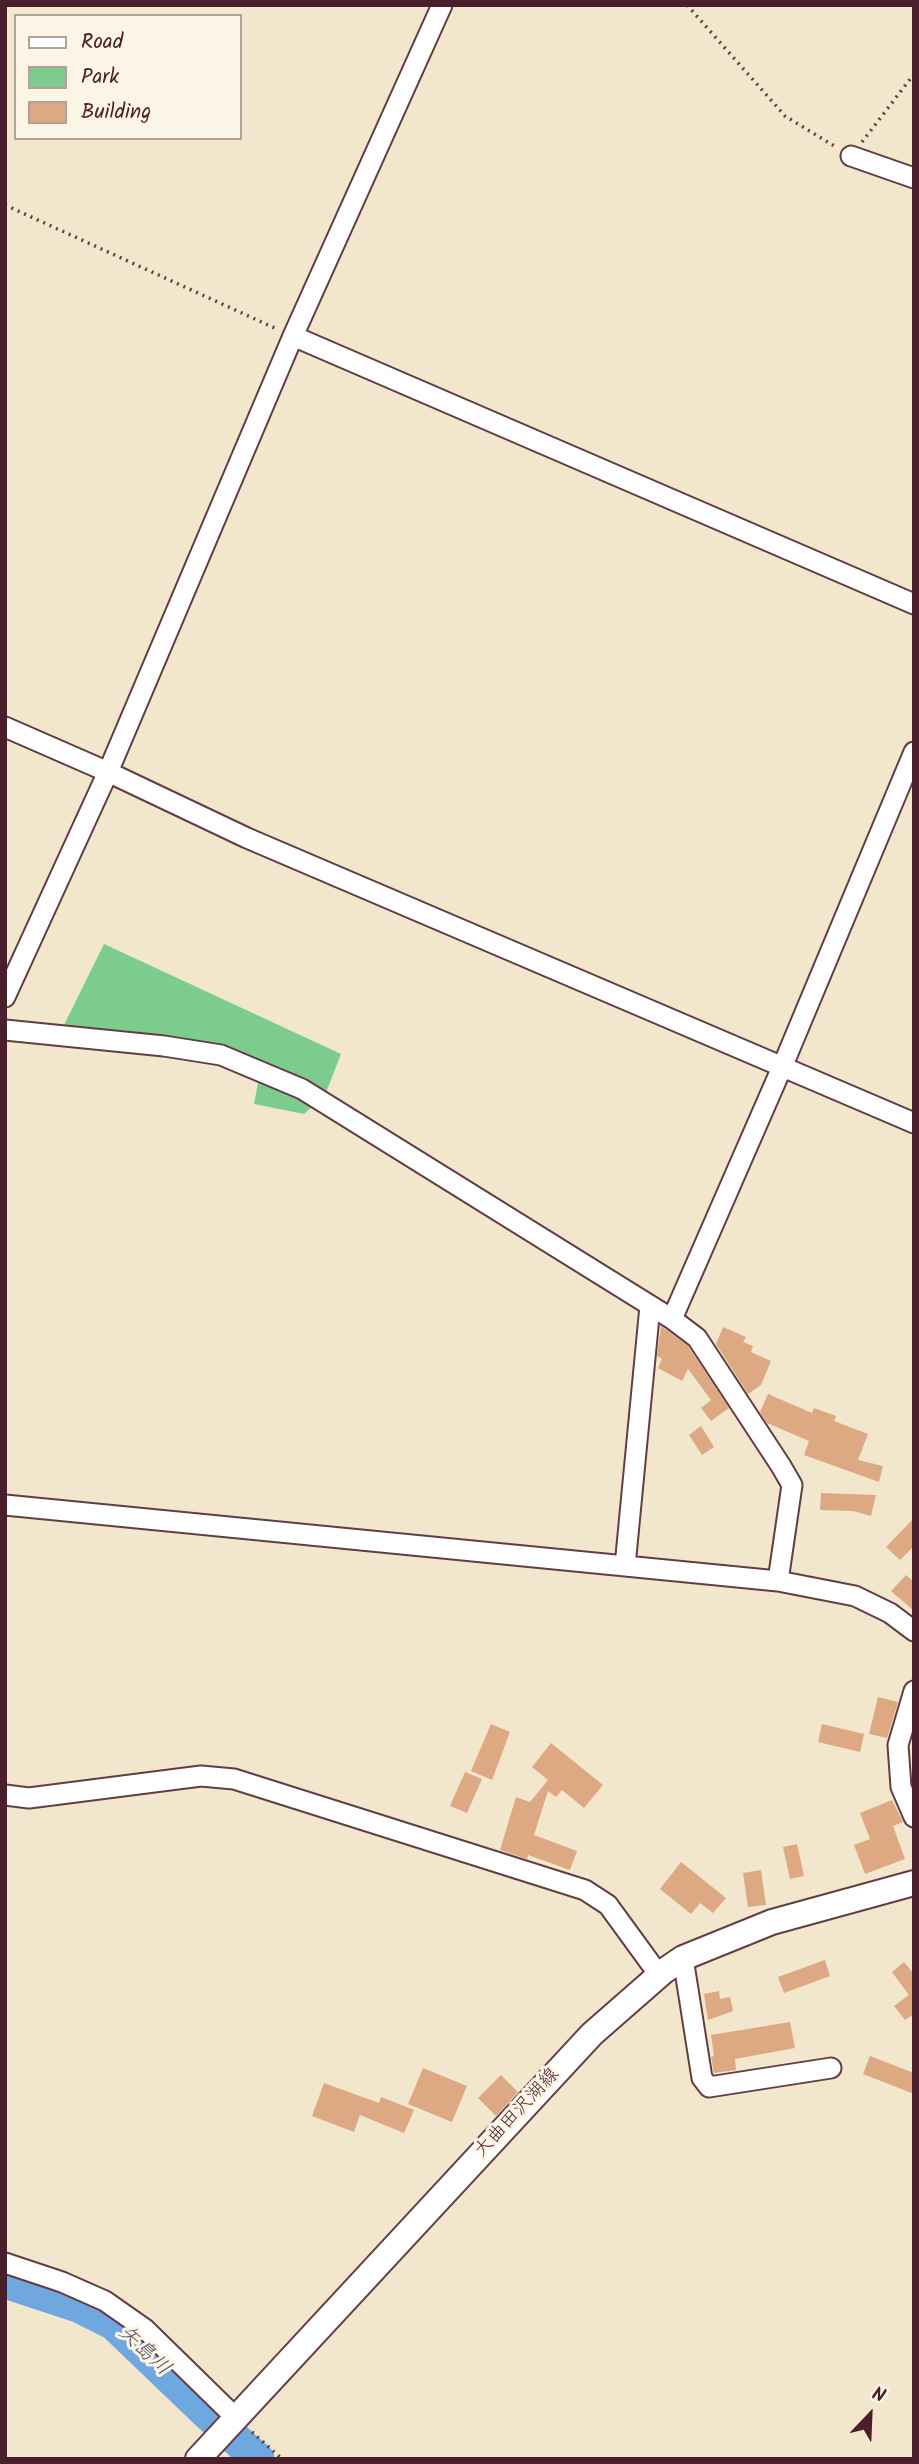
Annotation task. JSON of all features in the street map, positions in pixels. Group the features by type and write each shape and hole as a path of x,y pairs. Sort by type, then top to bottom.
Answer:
{"main road":[{"name":"大曲田沢湖線","path":"198,2459 592,2034 659,1975 683,1958 772,1922 914,1883"}],"street":[{"path":"5,997 108,772 293,337 442,5"},
{"path":"851,156 914,178"},
{"path":"293,337 914,604"},
{"path":"5,727 247,838 914,1123"},
{"path":"672,1320 783,1065 914,752"},
{"path":"5,1030 164,1046 221,1055 302,1089 672,1320 696,1338 792,1485 778,1581"},
{"path":"625,1566 650,1306"},
{"path":"5,1505 778,1581 855,1596 890,1613 914,1632"},
{"path":"914,1691 898,1745 914,1817"},
{"path":"5,1795 29,1798 201,1776 234,1780 585,1890 608,1905 659,1975"},
{"path":"683,1958 702,2077 709,2087 831,2068"},
{"path":"5,2263 62,2282 105,2301 145,2329 237,2419"}],"path":[{"path":"687,5 785,116 851,156 914,74"},
{"path":"5,205 293,337"},
{"path":"237,2419 282,2459"}],"green space":[{"path":"104,944 341,1054 325,1095 304,1114 254,1104 259,1078 224,1063 99,1046 64,1025"}],"building":[{"path":"661,1326 688,1346 729,1408 711,1421 701,1408 711,1400 688,1369 682,1381 658,1368 662,1359 657,1356"},
{"path":"723,1327 746,1337 743,1342 753,1346 751,1352 771,1361 761,1385 748,1394 716,1344"},
{"path":"768,1394 812,1413 814,1408 836,1416 834,1421 868,1434 858,1460 883,1466 879,1482 804,1455 809,1441 767,1423 760,1412"},
{"path":"701,1426 714,1447 702,1455 689,1435"},
{"path":"821,1493 876,1495 871,1516 853,1511 820,1510"},
{"path":"914,1518 914,1546 900,1560 886,1547"},
{"path":"906,1575 914,1582 914,1611 891,1591"},
{"path":"878,1697 898,1702 887,1738 869,1734"},
{"path":"491,1724 510,1732 492,1780 471,1771"},
{"path":"822,1724 864,1734 860,1752 818,1742"},
{"path":"551,1743 603,1785 584,1808 562,1790 556,1797 548,1791 534,1835 577,1851 570,1870 528,1855 527,1859 500,1850 516,1797 530,1802 548,1780 532,1767"},
{"path":"465,1772 482,1779 467,1813 450,1806"},
{"path":"892,1800 903,1822 893,1826 905,1859 865,1874 854,1845 870,1839 860,1813"},
{"path":"797,1844 804,1876 790,1879 783,1847"},
{"path":"681,1862 726,1898 713,1913 700,1903 691,1914 660,1889"},
{"path":"761,1870 766,1905 748,1907 743,1873"},
{"path":"825,1960 830,1976 784,1993 778,1977"},
{"path":"904,1962 914,1974 914,2014 905,2020 894,2006 909,1995 892,1972"},
{"path":"719,1991 720,1999 730,1997 733,2011 708,2020 704,1994"},
{"path":"790,2022 795,2048 735,2059 736,2070 714,2073 711,2035"},
{"path":"870,2056 914,2073 914,2094 863,2074"},
{"path":"423,2068 467,2086 452,2122 408,2104"},
{"path":"501,2075 518,2092 496,2116 478,2098"},
{"path":"324,2083 379,2103 381,2097 414,2110 404,2133 360,2115 354,2132 312,2116"}],"waterway":[{"name":"矢島川","path":"5,2282 78,2306 114,2324 258,2459"}]}
